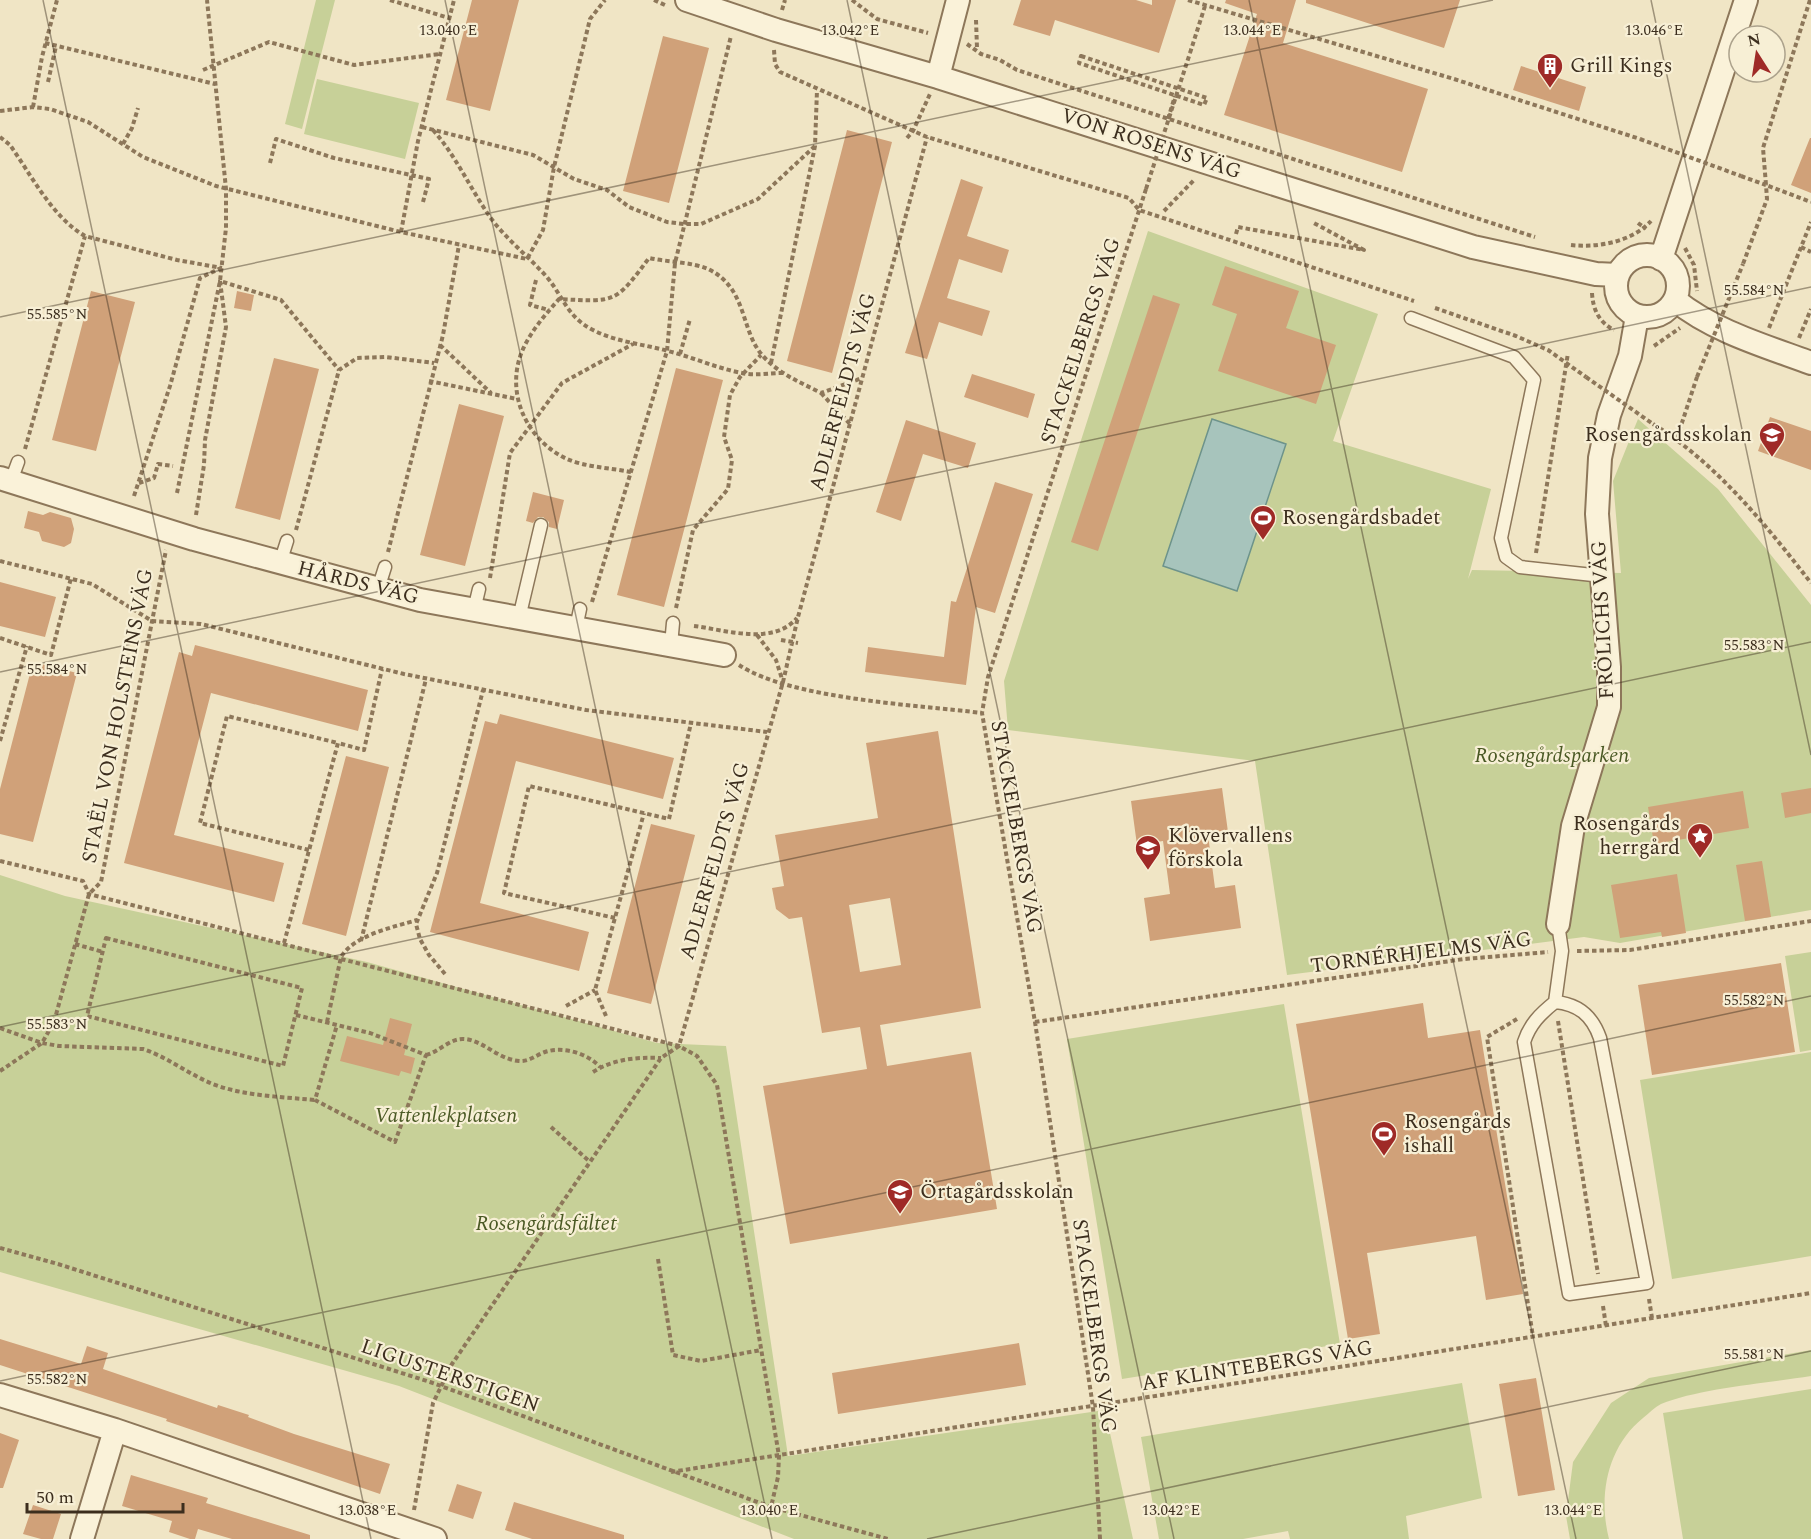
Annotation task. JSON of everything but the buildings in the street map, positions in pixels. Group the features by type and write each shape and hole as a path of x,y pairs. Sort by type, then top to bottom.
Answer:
{"street":[{"name":"VON ROSENS VÄG","path":"687,0 776,30 938,76 1473,248 1607,274"},
{"path":"938,76 958,0"},
{"path":"1682,306 1677,277 1665,249 1746,0"},
{"path":"1665,249 1641,256 1607,274 1628,311 1637,316 1659,315 1682,306 1748,339 1811,363"},
{"name":"FRÖLICHS VÄG","path":"1558,924 1574,826 1609,707 1610,666 1597,513 1600,458 1609,415 1630,356 1637,316"},
{"name":"HÅRDS VÄG","path":"10,474 280,563 378,590 481,593 519,618 582,616 671,645 724,655"},
{"path":"0,1395 115,1430 400,1533 435,1539"},
{"path":"82,1539 115,1430"}],"lane":[{"path":"1411,318 1514,357 1534,380 1501,538 1506,557 1520,567 1602,576"},
{"path":"519,618 541,525"},
{"path":"280,563 291,538"},
{"path":"378,590 384,567"},
{"path":"671,645 673,623"},
{"path":"1555,1002 1558,924"},
{"path":"1555,1002 1570,1003 1584,1011 1595,1023 1600,1038 1647,1283 1569,1294 1524,1042 1534,1021 1555,1002"}],"path":[{"path":"33,107 45,44 57,0"},
{"path":"177,493 222,268 226,189 207,0"},
{"path":"390,0 449,18"},
{"path":"401,232 422,127 453,0"},
{"path":"527,259 543,230 554,167 590,19 605,0"},
{"path":"785,0 776,30 774,54 780,72 817,90 927,137 1129,198 1139,210 1516,336 1548,350 1653,424 1677,438 1749,509 1811,583"},
{"path":"852,0 877,19 932,33"},
{"path":"1188,0 1454,79 1640,139 1811,202"},
{"path":"1677,438 1697,377 1767,199 1763,148 1810,0"},
{"name":"STACKELBERGS VÄG","path":"1100,1539 1093,1407 1035,1022 981,713 988,676 1205,6"},
{"path":"582,616 631,472 667,351 675,263 732,33"},
{"path":"203,69 269,42 354,65 440,54"},
{"path":"45,44 215,84"},
{"path":"48,82 56,46"},
{"path":"1081,56 1179,89 1206,98 1204,105 1079,63 1081,56"},
{"path":"1000,60 1017,70 1543,239"},
{"path":"907,138 913,131 938,76"},
{"path":"771,363 815,146 817,90"},
{"path":"1168,119 1175,96"},
{"path":"0,111 33,107 50,109 88,122 153,161 226,189 401,232 527,259"},
{"path":"123,144 132,128 138,108"},
{"path":"422,127 533,155 574,179 607,190 629,207 667,222 684,224 701,224 758,199 815,146"},
{"path":"433,130 450,148 464,177 492,219 527,259 547,277 560,299 579,321 594,331 633,344 680,354 743,374 783,373"},
{"path":"0,137 10,145 62,218 85,236 177,260 222,268"},
{"name":"ADLERFELDTS VÄG","path":"679,1046 783,682 927,137"},
{"path":"270,163 276,139 334,158 429,179 423,202"},
{"path":"1164,211 1192,183"},
{"path":"1236,234 1238,226 1364,250 1312,222"},
{"path":"1767,332 1811,222"},
{"path":"1595,239 1607,274 1592,293 1593,309 1605,326 1633,341 1653,346 1678,331 1682,306 1698,288 1695,265 1688,250 1665,249 1638,223"},
{"path":"10,474 24,451 85,236"},
{"path":"1563,244 1597,246"},
{"path":"384,567 429,381 440,345 459,245"},
{"path":"1801,247 1811,252"},
{"path":"631,472 569,460 547,448 528,427 517,399 518,371 524,345 549,310 560,299 596,301 614,298 630,285 649,258 707,269 727,284 741,304 761,355 783,373 821,393 850,424"},
{"path":"134,496 170,386 200,278 222,268"},
{"path":"536,280 530,305 549,310"},
{"path":"220,281 281,300 339,370"},
{"path":"196,515 204,465 205,440 226,327 220,281"},
{"path":"1797,344 1811,309"},
{"path":"680,354 690,319"},
{"path":"481,593 510,453 562,383 633,344"},
{"path":"440,345 491,393"},
{"path":"1533,569 1568,353"},
{"path":"673,623 693,530 728,489 732,460 724,437 730,395 743,374 761,355"},
{"path":"291,538 339,370 357,358 386,357 434,363"},
{"path":"821,393 862,378"},
{"path":"429,381 517,399"},
{"path":"138,483 154,478 158,464 173,466"},
{"name":"STAËL VON HOLSTEINS VÄG","path":"0,1071 42,1043 54,1022 89,894 101,882 167,547"},
{"path":"0,561 92,584 152,621 201,624 381,669 586,710 767,732"},
{"path":"0,638 51,655 71,578"},
{"path":"756,634 776,660 783,682"},
{"path":"781,640 798,643"},
{"path":"0,741 27,646"},
{"path":"724,655 754,675 808,691 981,713"},
{"path":"309,850 200,823 227,716 364,750 381,669"},
{"path":"361,941 426,679"},
{"path":"445,974 420,939 417,920 437,873 483,690"},
{"path":"615,918 504,893 529,786 669,819 691,723"},
{"path":"284,943 338,743"},
{"path":"606,1016 595,990 644,813"},
{"path":"0,861 83,881 89,894 341,957 679,1046 697,1056 717,1085 779,1456 778,1477 771,1507"},
{"path":"327,1022 341,957 346,948 417,920"},
{"name":"TORNÉRHJELMS VÄG","path":"1035,1022 1464,959 1556,951 1629,950 1811,921"},
{"path":"106,938 302,988 296,1015 283,1066 87,1016 106,938"},
{"path":"75,944 103,952"},
{"path":"1550,959 1556,951"},
{"path":"566,1006 595,990"},
{"path":"1555,1002 1606,1326"},
{"path":"1523,1012 1487,1037 1533,1337"},
{"path":"296,1015 370,1033 426,1055 435,1053 452,1041 464,1039 481,1044 494,1054 511,1059 528,1061 553,1050 579,1053 592,1058 600,1067"},
{"path":"315,1100 337,1024"},
{"path":"0,1028 42,1043 143,1049 157,1053 218,1086 270,1096 315,1100 395,1142 426,1055"},
{"path":"400,1533 414,1511 433,1403 452,1364 661,1058 679,1046"},
{"path":"593,1072 612,1062 661,1058"},
{"path":"551,1127 589,1161"},
{"name":"LIGUSTERSTIGEN","path":"0,1248 58,1264 441,1386 771,1507 888,1539"},
{"path":"658,1258 673,1355 701,1361 761,1350"},
{"name":"AF KLINTEBERGS VÄG","path":"671,1472 1811,1293"}],"green space":[{"path":"316,0 335,0 302,129 285,124"},
{"path":"317,79 419,103 405,159 304,134"},
{"name":"Rosengårdsparken","path":"1148,231 1378,314 1333,441 1491,489 1468,579 1472,570 1621,573 1613,481 1638,419 1718,489 1811,605 1811,910 1620,943 1584,937 1287,975 1255,761 1008,730 1004,681"},
{"name":"Rosengårdsfältet","path":"0,875 65,896 367,962 657,1043 726,1046 788,1456 1105,1410 1133,1539 794,1539 399,1386 0,1272"},
{"path":"1811,952 1811,1050 1800,1052 1785,956"},
{"path":"1284,1004 1340,1344 1122,1379 1067,1039"},
{"path":"1811,1052 1811,1256 1672,1279 1640,1080"},
{"path":"1811,1350 1811,1376 1695,1394 1677,1398 1654,1408 1621,1443 1608,1473 1605,1506 1609,1539 1570,1539 1566,1516 1573,1462 1611,1403 1649,1378"},
{"path":"1462,1383 1482,1498 1406,1516 1409,1539 1290,1539 1288,1531 1243,1539 1159,1539 1141,1437"},
{"path":"1811,1389 1811,1539 1683,1539 1663,1413"}],"water":[{"path":"1212,419 1286,444 1237,591 1163,566"}],"place":[{"name":"Grill Kings","path":"1550,89"},
{"name":"Rosengårdsskolan","path":"1772,458"},
{"name":"Rosengårdsbadet","path":"1263,541"},
{"name":"Rosengårds herrgård","path":"1700,859"},
{"name":"Klövervallens förskola","path":"1148,871"},
{"name":"Rosengårds ishall","path":"1384,1157"},
{"name":"Örtagårdsskolan","path":"900,1215"}],"park label":[{"name":"Vattenlekplatsen","path":"446,1116"}]}
